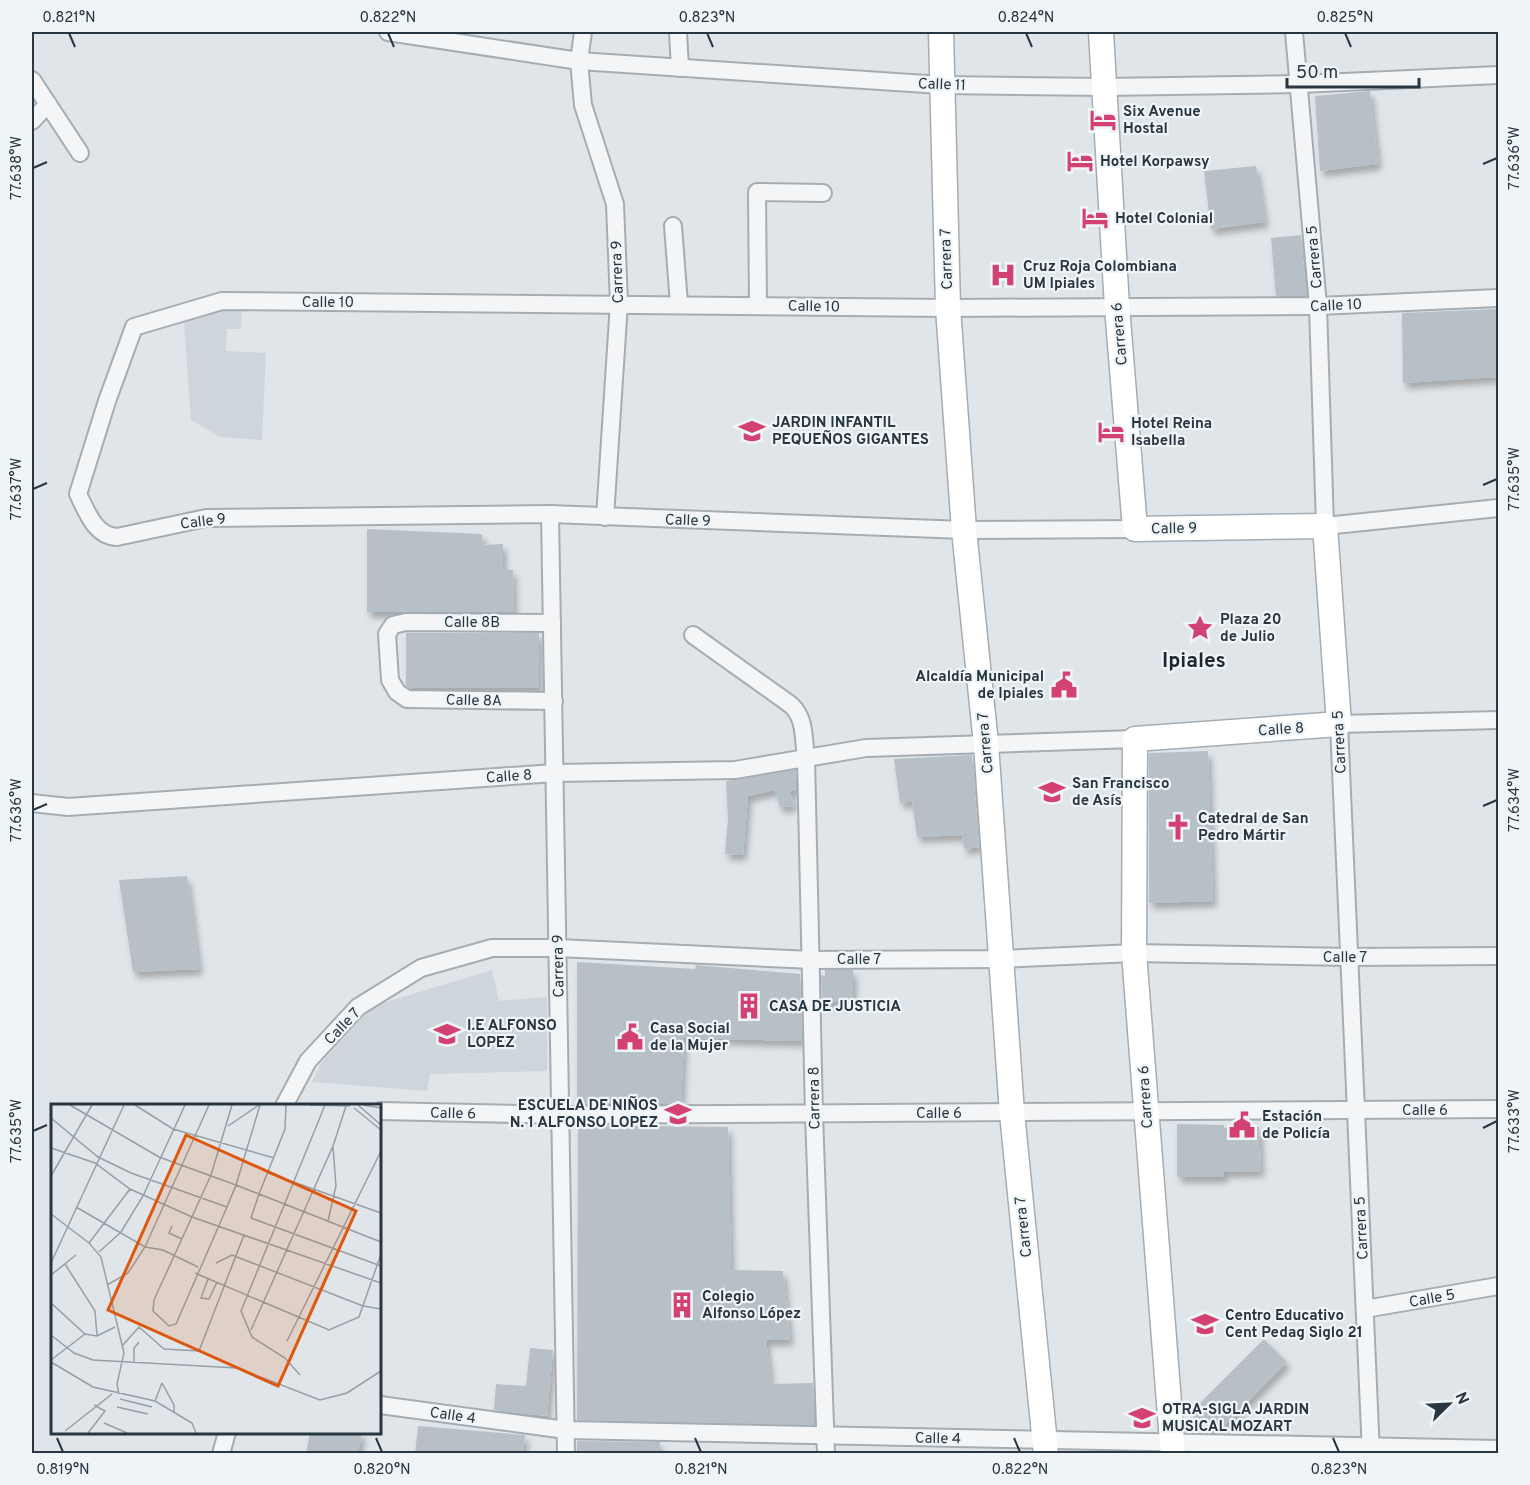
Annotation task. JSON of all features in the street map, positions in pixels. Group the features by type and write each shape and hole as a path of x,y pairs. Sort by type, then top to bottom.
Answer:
{"main road":[{"name":"Carrera 7","path":"941,32 948,308 963,530 986,744 1012,1113 1045,1447"},
{"name":"Carrera 6","path":"1101,32 1117,307 1135,529"},
{"name":"Calle 9","path":"1135,529 1325,526"},
{"name":"Carrera 5","path":"1325,526 1339,724"},
{"name":"Calle 8","path":"1135,739 1339,724"},
{"name":"Carrera 6","path":"1135,739 1134,952 1172,1448"}],"street":[{"name":"Calle 11","path":"388,32 579,61 941,85 1105,87 1300,84 1498,75"},
{"name":"Carrera 9","path":"583,32 579,61 583,105 615,204 619,303 605,517"},
{"path":"678,32 680,68"},
{"name":"Carrera 5","path":"1294,32 1318,306 1325,526"},
{"path":"32,80 80,153"},
{"path":"32,121 48,104"},
{"path":"758,305 757,192 823,193"},
{"path":"673,226 679,304"},
{"name":"Calle 10","path":"134,327 222,301 619,303 948,308 1318,306 1498,298"},
{"name":"Calle 9","path":"134,327 106,401 78,494 99,530 108,537 206,518 550,514 963,530 1135,529"},
{"name":"Calle 9","path":"1325,526 1498,508"},
{"name":"Carrera 9","path":"550,514 566,1454"},
{"name":"Calle 8B","path":"397,692 390,680 387,634 393,625 406,622 552,623"},
{"name":"Carrera 8","path":"693,635 799,712 805,750 812,960 814,1114 826,1454"},
{"name":"Calle 8A","path":"397,692 407,699 554,700"},
{"name":"Calle 8","path":"1339,724 1498,720"},
{"name":"Carrera 5","path":"1339,724 1371,1450"},
{"name":"Calle 8","path":"32,804 68,807 555,773 735,770 805,750 1135,739"},
{"name":"Calle 7","path":"285,1104 308,1061 358,1007 421,969 492,948 558,948 812,960 1001,959 1134,952 1349,957 1498,956"},
{"name":"Calle 6","path":"381,1112 561,1115 1498,1109"},
{"name":"Calle 5","path":"1365,1309 1498,1286"},
{"name":"Calle 4","path":"381,1405 566,1430 825,1435 1045,1447 1498,1449"},
{"path":"220,1454 226,1434"}],"shaded area":[{"path":"995,263 1011,264 1010,287 995,288"},
{"path":"223,306 242,307 241,329 227,329 226,351 266,353 262,440 220,437 191,420 184,322 191,316"},
{"name":"I.E ALFONSO LOPEZ","path":"492,970 499,1001 547,997 547,1071 430,1074 427,1091 312,1082 322,1062 373,1006"}],"building":[{"path":"1370,91 1378,164 1320,171 1315,96"},
{"path":"1256,166 1265,222 1211,229 1204,171"},
{"path":"1301,235 1306,295 1276,296 1271,238"},
{"path":"1497,309 1497,377 1403,383 1402,313"},
{"path":"367,529 482,534 483,545 503,544 503,570 513,570 514,612 367,612"},
{"path":"406,633 539,633 539,688 409,688 406,685"},
{"name":"Catedral de San Pedro Mártir","path":"1208,751 1213,901 1149,903 1149,753"},
{"path":"972,755 979,847 964,849 962,835 917,837 912,801 900,803 894,759"},
{"path":"796,770 796,791 790,791 794,806 780,807 775,790 748,796 743,855 725,854 728,818 726,781"},
{"path":"187,876 199,969 133,972 119,880"},
{"name":"Casa Social de la Mujer","path":"577,962 695,969 696,965 800,974 802,1041 684,1038 681,1104 577,1104"},
{"path":"825,970 853,970 853,998 822,1004 821,975 825,976"},
{"path":"1177,1124 1224,1125 1224,1128 1259,1127 1261,1171 1224,1172 1224,1177 1177,1177"},
{"name":"Colegio Alfonso López","path":"578,1125 728,1127 731,1270 783,1271 790,1340 766,1340 771,1384 813,1383 814,1425 577,1420"},
{"path":"1264,1339 1287,1362 1217,1433 1210,1433 1190,1413"},
{"path":"530,1348 553,1350 547,1416 494,1410 496,1384 526,1386"},
{"path":"418,1426 525,1435 523,1454 415,1454"},
{"path":"310,1434 362,1434 358,1454 306,1454"},
{"path":"577,1441 660,1442 660,1454 577,1454"}],"place":[{"name":"Six Avenue Hostal","path":"1103,120"},
{"name":"Hotel Korpawsy","path":"1080,161"},
{"name":"Hotel Colonial","path":"1095,218"},
{"name":"Cruz Roja Colombiana UM Ipiales","path":"1003,275"},
{"name":"JARDIN INFANTIL PEQUEÑOS GIGANTES","path":"752,431"},
{"name":"Hotel Reina Isabella","path":"1111,432"},
{"name":"Plaza 20 de Julio","path":"1200,628"},
{"name":"Alcaldía Municipal de Ipiales","path":"1064,685"},
{"name":"San Francisco de Asís","path":"1052,792"},
{"name":"Catedral de San Pedro Mártir","path":"1178,827"},
{"name":"CASA DE JUSTICIA","path":"749,1006"},
{"name":"I.E ALFONSO LOPEZ","path":"447,1034"},
{"name":"Casa Social de la Mujer","path":"630,1037"},
{"name":"ESCUELA DE NIÑOS N. 1 ALFONSO LOPEZ","path":"678,1114"},
{"name":"Estación de Policía","path":"1242,1125"},
{"name":"Colegio Alfonso López","path":"682,1305"},
{"name":"Centro Educativo Cent Pedag Siglo 21","path":"1205,1324"},
{"name":"OTRA-SIGLA JARDIN MUSICAL MOZART","path":"1142,1418"}],"district":[{"name":"Ipiales","path":"1194,660"}]}
